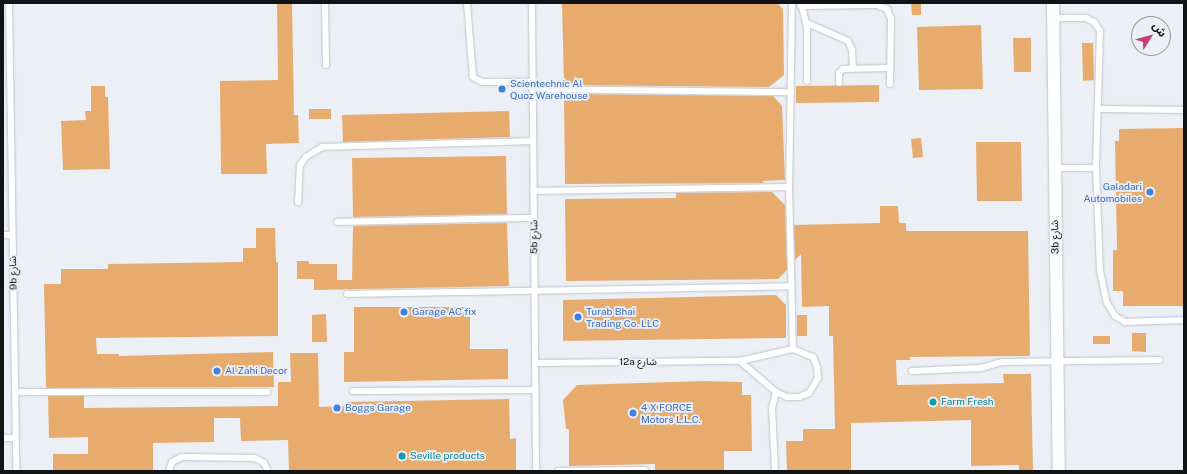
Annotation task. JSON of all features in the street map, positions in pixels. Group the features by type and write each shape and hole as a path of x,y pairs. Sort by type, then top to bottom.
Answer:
{"street":[{"name":"3b شارع","path":"1053,3 1053,168 1059,471"}],"lane":[{"name":"9b شارع","path":"9,3 16,471"},
{"path":"325,3 326,65"},
{"path":"467,3 473,77 482,82 532,82"},
{"name":"5b شارع","path":"532,3 536,471"},
{"path":"740,361 776,392 787,397 799,397 809,392 816,384 818,372 813,357 793,349 789,187 792,3"},
{"path":"807,81 807,23 801,4 884,7 891,19 890,84"},
{"path":"1053,18 1082,17 1090,19 1097,26 1100,37 1096,168 1101,283 1112,312 1120,320 1130,323 1184,320"},
{"path":"807,23 848,41 852,50 854,68"},
{"path":"839,83 840,71 854,68 890,68"},
{"path":"532,89 791,92"},
{"path":"1099,109 1184,110"},
{"path":"298,202 300,165 309,154 322,147 533,141"},
{"path":"1053,168 1096,168"},
{"path":"533,191 789,187"},
{"path":"337,222 534,218"},
{"path":"3,235 12,235"},
{"path":"347,294 791,286"},
{"name":"12a شارع","path":"535,363 740,361 793,349"},
{"path":"912,371 981,368 999,362 1160,360"},
{"path":"353,391 535,390"},
{"path":"15,392 267,392"},
{"path":"775,471 772,408 776,392"},
{"path":"3,438 15,438"},
{"path":"169,471 172,462 182,457 255,458 264,463 268,471"},
{"path":"558,471 645,470"}],"building":[{"path":"277,3 292,3 294,115 298,115 299,143 266,144 267,174 221,174 220,81 278,80"},
{"path":"777,3 783,9 784,75 769,87 564,85 562,4"},
{"path":"911,3 921,3 921,15 912,15"},
{"path":"981,25 983,89 919,90 917,27"},
{"path":"1013,38 1031,38 1031,72 1014,72"},
{"path":"1082,43 1093,43 1094,80 1083,81"},
{"path":"879,85 879,102 796,103 796,86"},
{"path":"91,86 105,86 105,97 108,97 110,169 63,170 61,121 86,120 85,111 91,111"},
{"path":"564,94 773,96 782,106 785,180 762,181 764,183 565,184"},
{"path":"309,109 331,109 331,119 309,119"},
{"path":"509,111 510,137 343,142 342,115"},
{"name":"Galadari Automobiles","path":"1184,128 1184,306 1123,306 1123,291 1113,291 1113,250 1117,250 1115,141 1119,141 1119,129"},
{"path":"921,138 923,157 913,158 911,139"},
{"path":"976,142 1021,142 1022,201 977,201"},
{"path":"506,156 507,214 353,217 352,158"},
{"path":"772,192 785,205 787,270 778,279 566,281 565,199 676,198 676,193"},
{"path":"880,206 898,206 899,223 906,223 906,231 1028,231 1030,356 910,357 910,360 896,360 897,385 1004,383 1003,374 1031,374 1033,471 1019,471 1019,465 971,466 971,420 851,423 851,471 787,471 786,441 803,441 803,429 835,429 833,336 829,336 829,306 802,307 801,254 795,260 794,225 880,223"},
{"path":"507,223 509,286 314,290 314,279 297,279 297,261 309,261 309,264 337,264 337,280 352,280 353,226"},
{"path":"256,228 275,228 276,262 278,262 278,336 96,338 97,354 119,354 119,356 273,352 274,387 46,388 44,284 61,284 61,269 108,269 108,264 243,262 243,248 256,248"},
{"path":"776,295 786,305 786,338 563,341 563,300"},
{"path":"354,307 470,307 470,349 508,349 508,379 344,382 344,352 354,352"},
{"path":"326,314 327,342 312,342 312,315"},
{"path":"797,315 807,315 807,336 797,336"},
{"path":"1132,333 1146,333 1146,352 1132,351"},
{"path":"1093,336 1110,336 1110,344 1093,344"},
{"path":"290,353 318,353 319,407 346,406 346,402 509,399 510,439 516,438 516,471 289,471 288,440 241,441 240,418 214,418 214,442 153,443 153,471 53,471 53,454 88,454 88,437 49,438 48,396 84,396 84,408 278,406 278,382 291,382"},
{"path":"704,381 742,382 742,395 751,395 752,451 724,451 724,471 655,471 655,464 569,466 569,429 566,429 563,400 577,385"}],"place":[{"name":"Scientechnic Al Quoz Warehouse","path":"502,89"},
{"name":"Galadari Automobiles","path":"1150,192"},
{"name":"Garage AC fix","path":"404,312"},
{"name":"Turab Bhai Trading Co. LLC","path":"578,317"},
{"name":"Al Zahi Decor","path":"217,371"},
{"name":"Farm Fresh","path":"933,402"},
{"name":"Boggs Garage","path":"337,408"},
{"name":"4 X FORCE Motors L.L.C.","path":"633,413"},
{"name":"Seville products","path":"402,456"}]}
